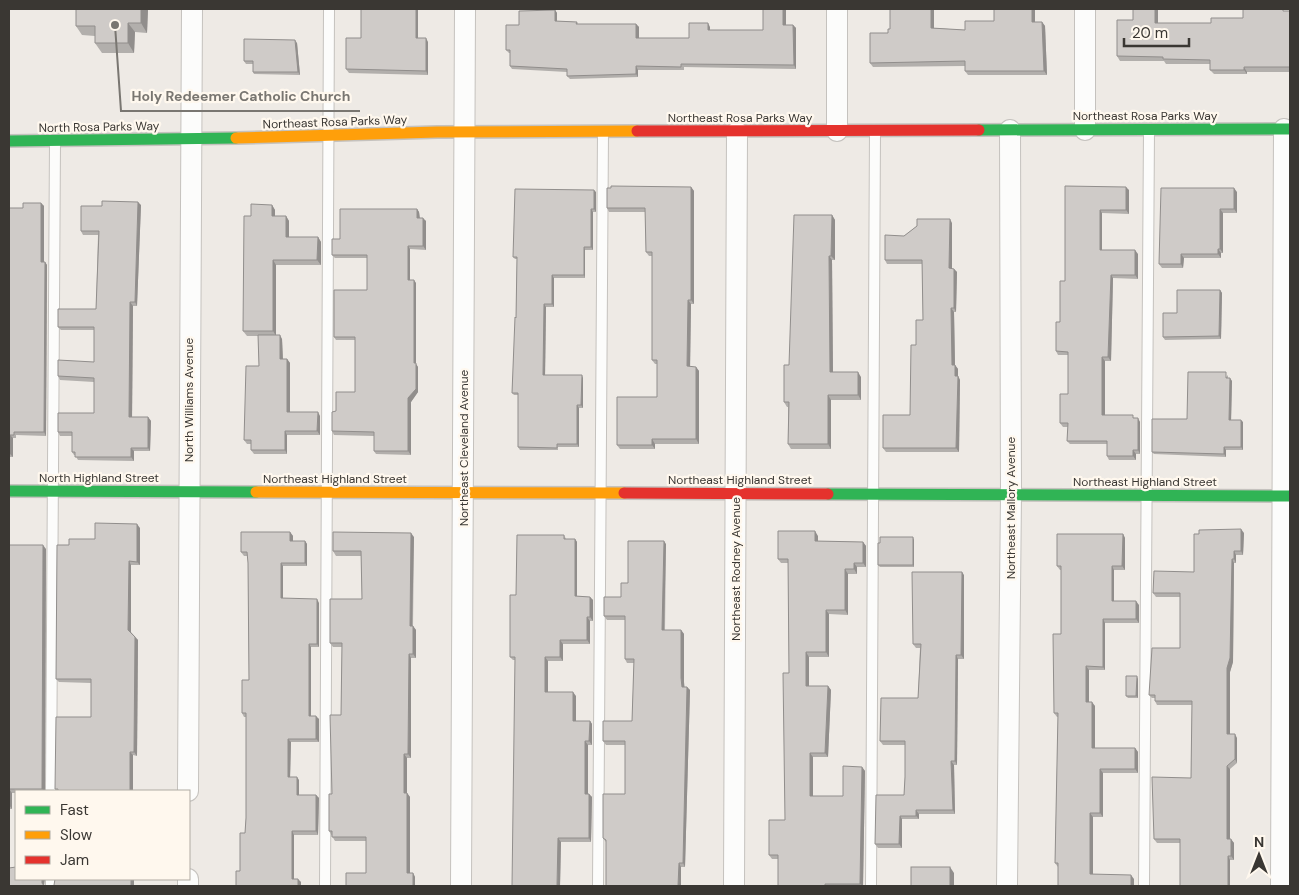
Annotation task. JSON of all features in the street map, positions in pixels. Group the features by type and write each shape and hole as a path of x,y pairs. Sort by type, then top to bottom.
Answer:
{"street":[{"name":"North Williams Avenue","path":"188,790 192,9"},
{"name":"Northeast Cleveland Avenue","path":"461,886 465,9"},
{"path":"837,9 837,131"},
{"path":"1085,130 1086,9"},
{"name":"Northeast Rosa Parks Way","path":"190,140 464,132 1287,129"},
{"path":"1281,886 1286,496 1287,129"},
{"name":"Northeast Mallory Avenue","path":"1007,886 1011,495 1010,130"},
{"name":"Northeast Rodney Avenue","path":"734,886 737,132"},
{"name":"North Rosa Parks Way","path":"9,141 190,140"},
{"name":"North Highland Street","path":"9,491 189,492"},
{"name":"Northeast Highland Street","path":"189,492 1286,496"}],"lane":[{"path":"325,886 329,9"},
{"path":"1144,886 1149,130"},
{"path":"871,886 875,131"},
{"path":"598,886 599,494 603,132"},
{"path":"51,790 55,141"}],"building":[{"path":"76,9 141,9 141,23 128,23 128,43 95,43 95,26 76,26"},
{"path":"361,9 416,9 416,38 426,38 426,71 346,69 346,38 361,38"},
{"path":"763,9 783,9 783,25 793,25 794,65 681,64 681,67 636,66 636,74 567,76 567,69 510,66 510,50 506,50 506,25 519,25 519,11 555,10 555,21 577,22 576,24 636,24 636,38 689,38 689,23 708,23 708,30 763,30"},
{"path":"890,9 931,9 931,28 965,30 965,21 994,21 994,9 1032,9 1032,22 1042,22 1044,71 965,71 965,61 870,63 870,33 888,33 888,29 890,29"},
{"path":"1133,9 1155,9 1155,23 1211,23 1211,18 1243,18 1243,9 1283,9 1283,11 1290,11 1290,67 1244,67 1244,70 1210,70 1210,60 1117,56 1117,20 1133,20"},
{"path":"244,39 295,40 298,72 253,72 253,61 244,61"},
{"path":"611,186 691,187 691,300 688,300 687,366 696,367 696,439 652,439 652,445 617,445 617,397 657,397 657,360 652,360 652,252 646,252 645,208 607,208 607,188 611,188"},
{"path":"1065,186 1126,187 1126,210 1100,210 1100,250 1135,250 1135,275 1111,275 1108,357 1102,357 1102,415 1133,415 1133,418 1138,418 1138,450 1133,450 1133,456 1107,456 1107,441 1067,441 1068,423 1060,423 1060,394 1068,394 1068,352 1056,351 1056,322 1060,322 1060,281 1065,281"},
{"path":"1161,188 1234,188 1234,209 1220,209 1220,249 1218,249 1218,254 1181,254 1181,264 1159,264"},
{"path":"515,189 594,190 594,209 591,209 591,247 584,247 584,275 552,275 552,304 544,304 543,375 582,375 581,405 577,405 577,444 557,444 557,448 518,447 518,393 512,393 517,257 513,257"},
{"path":"102,201 138,202 135,302 130,302 129,417 148,417 148,448 131,448 131,457 75,457 75,452 72,452 72,432 58,432 58,413 94,413 94,378 58,376 58,360 94,362 94,327 58,327 58,309 96,309 99,231 81,231 81,206 102,206"},
{"path":"23,203 41,203 41,262 45,262 44,432 14,432 14,435 10,435 9,454 9,208 23,208"},
{"path":"251,204 272,205 272,216 286,216 286,237 318,237 317,260 273,260 273,331 243,331 244,216 251,216"},
{"path":"340,209 417,209 417,218 423,218 423,246 408,246 408,280 414,280 414,363 416,363 416,389 408,398 408,451 374,451 374,432 332,431 332,412 336,411 336,392 355,392 355,337 334,337 334,290 367,290 367,255 332,255 332,239 340,239"},
{"path":"794,215 832,215 831,256 829,256 830,372 858,372 858,395 828,395 828,444 788,444 789,402 784,402 784,365 789,365"},
{"path":"917,219 950,219 949,268 954,269 954,308 951,308 952,365 955,365 955,376 958,376 956,448 883,448 883,415 910,415 911,345 916,345 916,320 923,320 922,260 885,260 885,235 904,236 917,226"},
{"path":"1177,290 1220,290 1219,336 1163,337 1163,313 1177,313"},
{"path":"258,335 280,335 280,359 287,359 287,412 318,412 317,431 285,431 285,450 251,450 251,440 244,440 246,366 259,366"},
{"path":"1188,372 1226,372 1226,378 1230,378 1229,420 1241,420 1241,447 1224,447 1224,454 1152,452 1152,419 1187,419"},
{"path":"95,523 137,524 137,562 129,561 128,630 135,637 134,752 130,752 130,790 58,790 55,789 56,717 91,717 91,679 56,679 57,545 69,545 69,539 95,539"},
{"path":"1241,529 1241,551 1234,551 1234,559 1232,559 1230,658 1227,668 1227,734 1235,734 1235,759 1227,766 1227,839 1231,839 1231,856 1228,856 1228,886 1180,886 1180,839 1154,839 1152,777 1191,778 1192,701 1155,701 1155,695 1149,695 1152,648 1180,648 1180,593 1153,593 1154,571 1194,572 1194,534 1199,534 1199,530"},
{"path":"778,531 815,531 815,541 863,542 863,563 854,563 854,569 845,569 845,610 826,610 826,652 806,652 806,686 828,686 825,753 810,753 810,796 843,796 843,766 862,767 860,884 778,886 778,855 769,855 769,820 785,820 783,673 789,673 788,559 778,559"},
{"path":"241,532 290,532 290,541 305,541 305,563 281,563 281,598 317,599 317,644 309,644 309,716 316,716 316,739 288,739 288,777 297,777 297,795 316,795 316,831 292,831 292,879 298,879 298,886 236,886 236,871 240,871 240,833 245,833 246,818 246,713 242,713 242,680 249,680 248,563 247,552 241,552"},
{"path":"333,532 411,533 410,626 413,626 413,654 409,654 408,754 404,754 404,793 407,793 407,873 413,873 413,886 346,886 346,873 366,873 366,837 332,837 332,831 329,831 329,794 332,794 330,715 341,715 342,643 330,643 330,599 362,599 361,551 333,551"},
{"path":"1057,534 1123,534 1122,566 1112,566 1112,601 1136,601 1136,619 1103,619 1103,667 1086,666 1086,702 1092,702 1092,748 1135,748 1135,769 1100,769 1100,813 1090,813 1090,874 1131,875 1131,886 1058,886 1058,863 1055,863 1058,713 1054,713 1053,634 1061,634 1061,566 1057,566"},
{"path":"517,535 564,535 564,539 575,539 575,596 590,597 590,617 587,617 587,640 560,640 560,657 545,657 545,692 573,692 573,721 590,721 589,741 585,741 585,794 589,794 589,838 558,838 557,886 512,886 515,657 510,657 510,595 516,595"},
{"path":"880,537 913,537 913,565 878,565 878,543 880,543"},
{"path":"628,541 664,541 662,630 681,630 681,678 682,687 687,687 683,863 679,863 678,886 606,886 603,794 625,794 625,741 603,741 603,721 632,721 634,659 625,659 625,616 604,616 604,597 621,597 621,583 628,583"},
{"path":"9,545 43,545 42,789 9,789"},
{"path":"912,572 962,572 961,655 956,655 955,761 951,761 953,810 916,810 916,816 900,816 899,844 875,844 876,795 904,795 905,777 905,741 880,741 881,698 918,698 921,644 913,644"},
{"path":"1126,676 1137,676 1136,696 1126,696"},
{"path":"15,867 15,880 42,880 44,886 9,886 9,868"},
{"path":"911,867 950,867 950,886 911,886"},
{"path":"55,880 131,880 131,886 54,885"}],"traffic: fast":[{"path":"979,130 1290,129"},
{"path":"9,141 236,138"},
{"path":"9,491 256,492"},
{"path":"828,494 1290,496"}],"traffic: slow":[{"path":"236,138 437,132 637,131"},
{"path":"256,492 624,493"}],"traffic: jam":[{"path":"637,131 979,130"},
{"path":"624,493 828,494"}],"place":[{"name":"Holy Redeemer Catholic Church","path":"115,25"}]}
